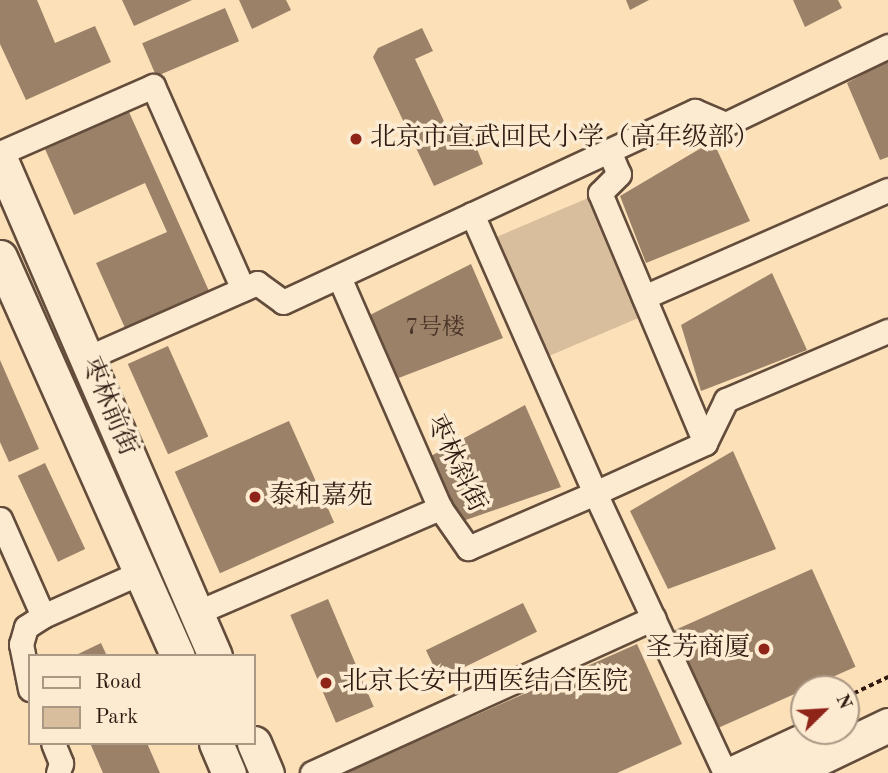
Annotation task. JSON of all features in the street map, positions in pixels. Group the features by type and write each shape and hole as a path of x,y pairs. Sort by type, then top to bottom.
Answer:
{"main road":[{"name":"枣林前街","path":"0,156 214,654"},
{"name":"枣林前街","path":"4,278 142,572 177,654"},
{"path":"860,714 888,701"},
{"path":"788,773 888,725"},
{"path":"217,745 229,773"},
{"path":"255,745 267,773"},
{"path":"733,773 794,745"}],"street":[{"path":"87,358 257,283 283,302 695,111 726,124 888,46"},
{"path":"0,156 153,86 243,289"},
{"path":"609,151 619,174 600,193 705,443"},
{"path":"643,297 888,190"},
{"path":"472,214 595,493 725,773"},
{"name":"枣林斜街","path":"339,277 440,508 467,548 595,493"},
{"path":"595,493 705,443 726,400 888,331"},
{"path":"196,613 440,508"},
{"path":"0,519 43,616"},
{"path":"28,679 21,644 26,627 43,616 142,572"},
{"path":"312,773 653,618"},
{"path":"54,745 61,763 58,773"}],"path":[{"path":"860,690 888,677"}],"green space":[{"path":"600,193 651,313 535,362 484,242"}],"building":[{"path":"0,0 37,0 55,43 95,26 111,62 26,100 0,44"},
{"path":"122,0 192,0 134,26"},
{"path":"239,0 286,0 291,10 252,29"},
{"path":"626,0 649,0 630,10"},
{"path":"793,0 838,0 842,8 805,27"},
{"path":"225,8 239,41 156,76 142,43"},
{"path":"422,28 433,51 415,59 456,147 473,139 483,164 434,186 373,57 378,48"},
{"path":"888,60 888,157 880,160 847,83"},
{"path":"129,112 209,291 125,328 96,263 167,232 145,183 74,215 45,149"},
{"path":"713,141 750,221 646,263 620,196"},
{"path":"471,264 503,338 396,379 366,317"},
{"path":"772,273 807,350 701,391 681,325"},
{"path":"168,346 208,436 168,454 128,364"},
{"path":"0,360 39,449 9,462 0,442"},
{"path":"525,405 561,487 457,523 431,456"},
{"name":"泰和嘉苑","path":"289,421 334,522 220,573 175,472"},
{"path":"733,451 776,549 668,589 630,511"},
{"path":"45,463 85,549 58,562 18,476"},
{"name":"圣芳商厦","path":"812,569 856,667 837,675 790,675 790,696 716,729 672,631"},
{"path":"328,599 374,707 336,723 290,615"},
{"path":"523,603 537,632 440,679 426,650"},
{"path":"101,643 106,654 78,654"},
{"path":"637,644 682,744 617,773 345,773"},
{"path":"91,745 148,745 160,773 103,773"}],"place":[{"name":"北京市宣武回民小学（高年级部）","path":"356,139"},
{"name":"泰和嘉苑","path":"255,497"},
{"name":"圣芳商厦","path":"764,649"},
{"name":"北京长安中西医结合医院","path":"326,683"}]}
